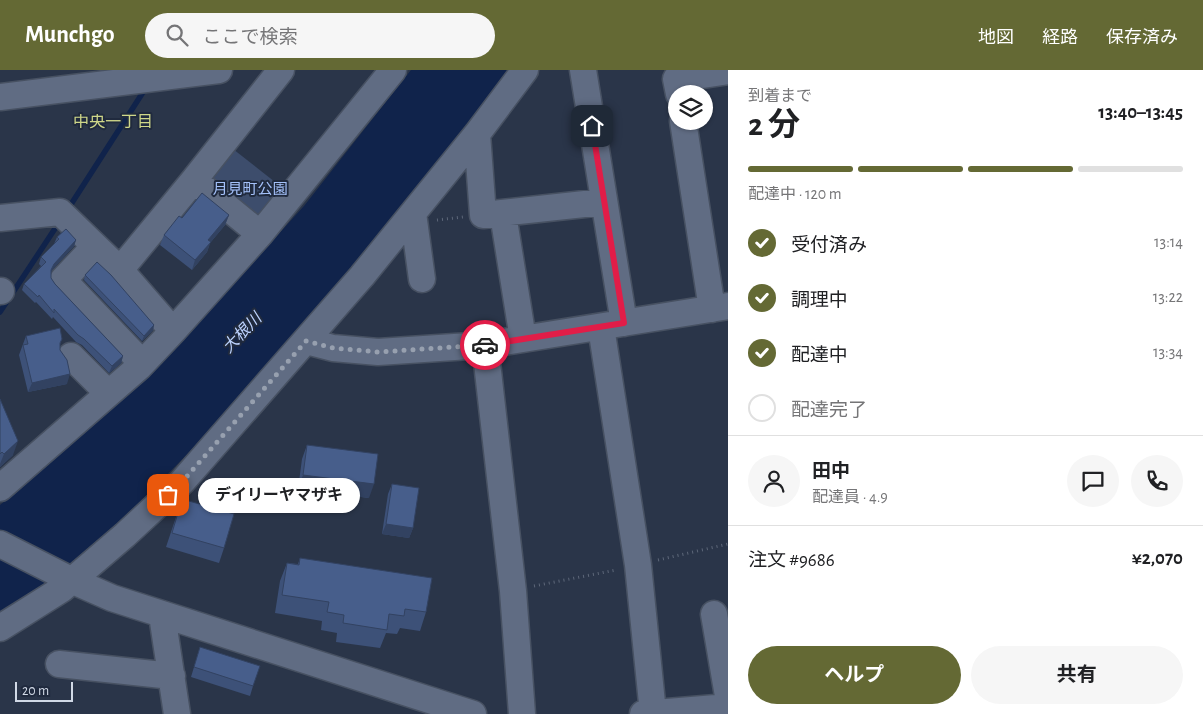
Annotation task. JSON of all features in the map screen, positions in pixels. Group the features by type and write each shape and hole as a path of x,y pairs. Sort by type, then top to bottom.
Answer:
{"street":[{"path":"0,97 219,70"},
{"path":"120,270 281,70"},
{"path":"0,488 142,364 260,234 394,70"},
{"path":"0,628 62,589 69,579 125,535 182,482 306,341 477,134 525,70"},
{"path":"583,70 603,202 613,325 638,565 648,714 728,707"},
{"path":"677,85 676,79 728,71"},
{"path":"306,341 333,348 378,352 485,344 720,308 685,130"},
{"path":"477,134 493,215 523,339"},
{"path":"194,180 260,234"},
{"path":"493,215 603,202"},
{"path":"0,218 60,212 120,270 173,331"},
{"path":"412,213 422,279"},
{"path":"95,246 63,280 142,364"},
{"path":"485,344 514,590 522,714"},
{"path":"71,356 108,393"},
{"path":"0,544 69,579 112,598 472,714"},
{"path":"714,614 728,696"},
{"path":"162,615 177,714"},
{"path":"59,664 172,676"}],"path":[{"path":"412,213 422,221 493,215"},
{"path":"514,590 638,565 728,544"}],"green space":[{"name":"月見町公園","path":"233,149 289,193 265,220 212,184 212,175"}],"water":[{"name":"大根川","path":"411,70 513,70 477,117 260,380 98,545 0,621 0,505 48,465 176,347 304,206"}],"building":[{"path":"202,193 229,215 208,240 211,242 195,260 164,235 179,216 182,218"},
{"path":"66,229 76,240 54,264 51,270 51,278 123,356 112,366 78,335 54,309 54,313 39,295 38,297 24,284 46,262 41,257"},
{"path":"97,262 111,275 154,325 144,336 85,275"},
{"path":"60,328 62,339 60,350 67,360 70,374 32,383 23,345 28,344 26,336"},
{"path":"0,399 18,441 4,454 2,452 0,454"},
{"path":"307,445 378,454 374,484 303,475"},
{"path":"392,484 419,488 413,528 386,524"},
{"path":"182,499 234,514 224,548 172,533"},
{"path":"300,558 432,578 426,612 405,609 404,616 389,614 387,630 343,623 344,615 327,612 329,602 282,595 287,563 299,565"},
{"path":"200,647 260,666 253,686 194,667"}],"waterway":[{"path":"68,209 147,86"},
{"path":"0,312 60,221"}],"way so far":[{"path":"168,495 182,482 306,341 333,348 378,352 485,345"}],"place":[{"name":"デイリーヤマザキ","path":"168,495"}],"district":[{"name":"中央一丁目","path":"113,122"}],"route":[{"path":"485,345 624,323 592,126"}]}
